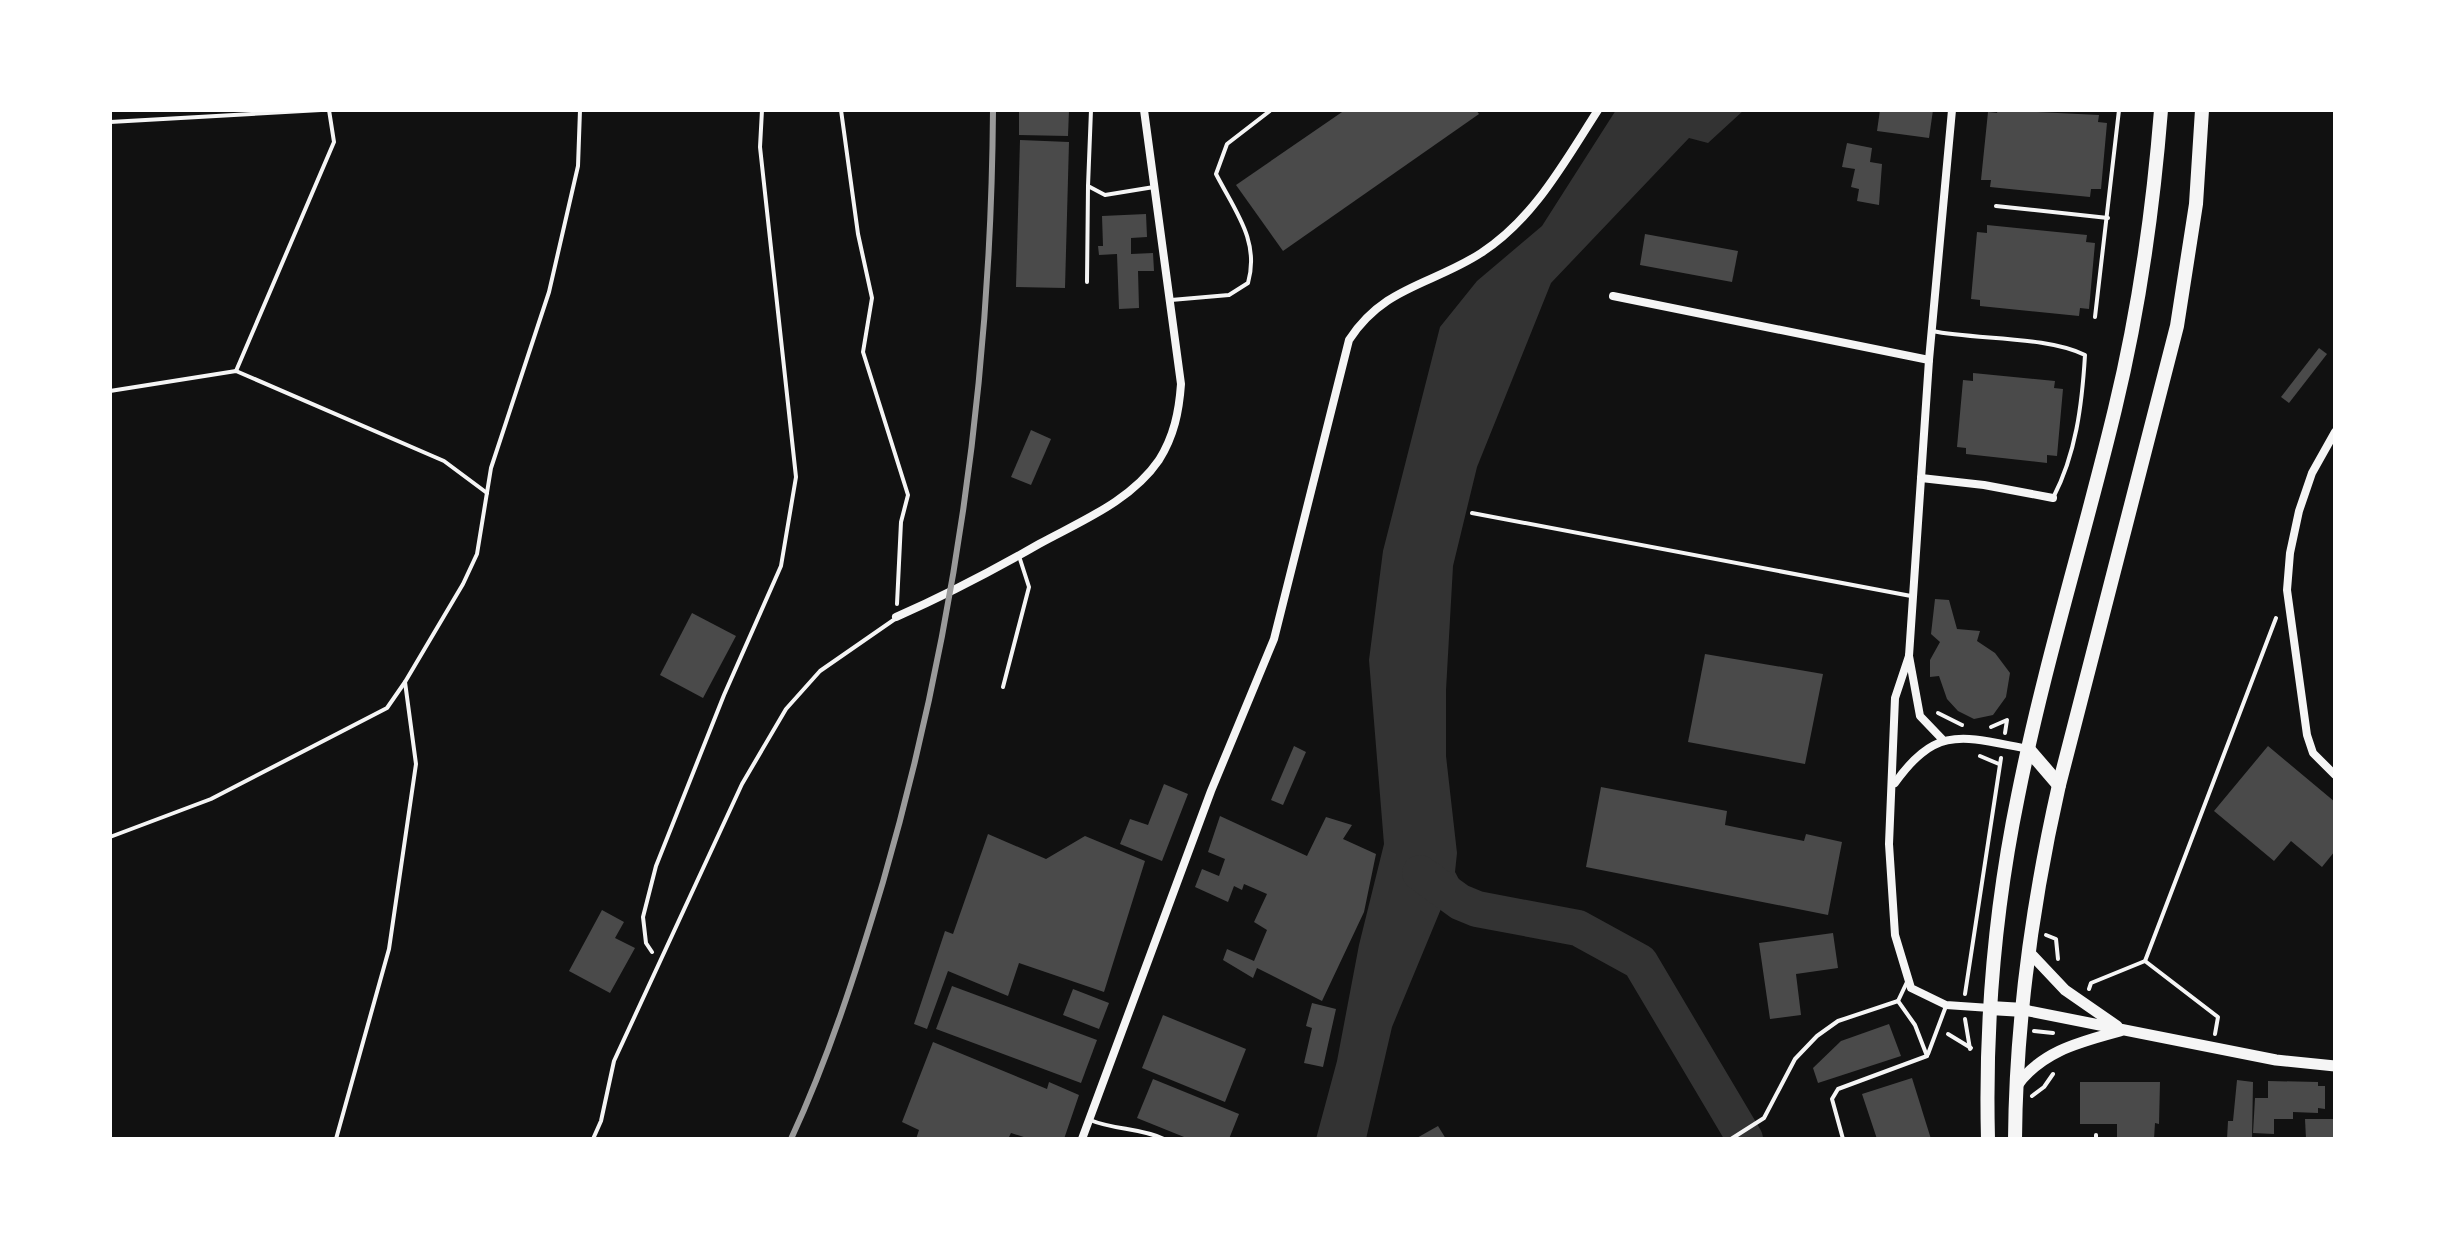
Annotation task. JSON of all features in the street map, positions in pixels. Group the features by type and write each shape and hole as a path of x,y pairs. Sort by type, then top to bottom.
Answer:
{"highway":[{"path":"1988,1139 1990,1008 2008,848 2028,749 2128,351 2149,241 2161,110"},
{"path":"2015,1139 2016,1087 2030,953 2059,785 2177,326 2196,204 2202,110"},
{"path":"2028,749 2059,785"},
{"path":"1990,1008 2024,1010"}],"street":[{"path":"896,617 972,584 1121,498 1158,461 1178,416 1181,384 1144,110"},
{"path":"1082,1139 1211,791 1274,639 1349,340 1364,318 1396,293 1480,253 1537,203 1598,110"},
{"path":"1943,740 1920,716 1909,656 1929,360 1952,110"},
{"path":"1613,296 1929,360"},
{"path":"2335,432 2312,473 2299,511 2287,590 2307,735 2313,753 2335,775"},
{"path":"1921,478 1984,485 2053,498"},
{"path":"1909,656 1895,698 1890,887 1895,935 1911,988 1946,1005 1990,1008"},
{"path":"1894,783 1913,757 1943,740 1973,739 2028,749"},
{"path":"2030,953 2065,990 2125,1030"},
{"path":"2024,1010 2214,1048 2335,1066"},
{"path":"2016,1087 2027,1071 2062,1049 2125,1030"}],"lane":[{"path":"1087,282 1091,110"},
{"path":"1171,300 1229,295 1248,283 1253,263 1251,241 1216,174 1227,144 1271,110"},
{"path":"2095,317 2119,110"},
{"path":"1088,186 1105,195 1154,187"},
{"path":"1996,206 2108,218"},
{"path":"1932,331 1966,338 2069,347 2085,355 2083,392 2069,467 2053,498"},
{"path":"1472,513 1911,596"},
{"path":"1003,687 1029,587 1019,556"},
{"path":"593,1139 601,1121 614,1061 742,784 786,709 820,671 896,617"},
{"path":"1731,1139 1764,1118 1795,1059 1817,1036 1838,1021 1898,1001 1907,982"},
{"path":"1898,1001 1915,1025 1927,1056"},
{"path":"1843,1139 1832,1099 1838,1089 1927,1056 1946,1005"},
{"path":"1090,1120 1109,1128 1152,1133 1164,1139"}],"path":[{"path":"110,122 206,113 321,110"},
{"path":"236,371 334,142 329,110"},
{"path":"110,837 211,799 387,708 405,682 463,584 477,554 491,468 549,292 578,166 580,110"},
{"path":"659,964 646,943 643,917 656,866 724,695 781,566 796,477 760,147 762,110"},
{"path":"841,110 858,234 872,298 863,352 908,495 901,522 896,617"},
{"path":"110,391 236,371 444,461 487,493"},
{"path":"2091,983 2145,961 2287,590"},
{"path":"336,1139 389,949 416,764 405,682"},
{"path":"1920,716 1930,707 1965,726"},
{"path":"1970,1057 1963,1008 1979,885 2007,720 1989,728"},
{"path":"2145,961 2218,1017 2214,1048"},
{"path":"2015,1108 2044,1087 2060,1068"}],"shaded area":[{"path":"1616,110 1744,110 1708,143 1689,138 1551,283 1477,467 1453,566 1446,690 1446,756 1457,853 1455,872 1463,887 1457,910 1443,904 1392,1027 1366,1139 1316,1139 1337,1061 1359,945 1384,844 1369,660 1383,551 1440,327 1477,281 1542,226"}],"building":[{"path":"1019,110 1069,110 1068,136 1019,135"},
{"path":"1345,110 1476,110 1479,114 1283,251 1236,185"},
{"path":"1880,110 1933,110 1929,138 1877,131"},
{"path":"1998,110 2099,115 2098,122 2107,123 2101,189 2091,189 2090,197 1990,187 1991,180 1981,180 1988,112 1997,113"},
{"path":"1020,140 1069,142 1065,288 1016,287"},
{"path":"1847,143 1872,148 1870,162 1882,164 1879,205 1857,201 1859,189 1851,187 1855,169 1842,167"},
{"path":"1146,214 1147,237 1131,238 1131,254 1153,253 1154,271 1138,271 1139,308 1119,309 1117,254 1099,255 1098,246 1103,246 1102,216"},
{"path":"1987,225 2087,235 2086,242 2095,243 2089,309 2080,308 2079,316 1980,306 1980,300 1971,299 1977,232 1987,233"},
{"path":"1645,234 1738,251 1732,282 1640,265"},
{"path":"2319,348 2327,354 2289,403 2281,397"},
{"path":"1973,373 2055,381 2054,388 2063,389 2057,456 2047,455 2047,463 1966,454 1966,448 1957,447 1963,380 1973,381"},
{"path":"1031,430 1051,439 1031,485 1011,477"},
{"path":"1935,599 1949,600 1957,629 1980,631 1977,641 1995,653 2010,673 2006,697 1993,715 1974,719 1958,711 1947,699 1939,676 1930,677 1930,660 1940,642 1931,634"},
{"path":"692,613 736,636 703,698 660,675"},
{"path":"1705,654 1823,674 1805,764 1688,742"},
{"path":"1294,746 1306,752 1283,805 1271,800"},
{"path":"2268,746 2335,802 2335,851 2322,867 2291,841 2274,861 2214,811"},
{"path":"1164,784 1188,794 1162,861 1120,844 1130,819 1148,825"},
{"path":"1601,787 1727,811 1725,825 1804,841 1806,834 1842,842 1828,915 1586,867"},
{"path":"1220,816 1307,856 1326,817 1352,825 1343,839 1376,854 1364,912 1322,1001 1257,968 1253,978 1223,960 1227,949 1254,961 1267,930 1254,922 1267,894 1244,884 1242,890 1234,886 1228,902 1195,887 1202,869 1219,876 1225,859 1208,852"},
{"path":"988,834 1046,859 1085,836 1145,861 1104,992 1019,963 1008,996 948,971 927,1029 914,1024 945,931 953,934"},
{"path":"602,910 624,922 615,938 635,948 610,993 569,971"},
{"path":"1833,933 1838,968 1796,974 1801,1015 1770,1019 1759,943"},
{"path":"952,986 1097,1040 1081,1083 936,1029"},
{"path":"1073,989 1109,1003 1099,1029 1063,1015"},
{"path":"1312,1003 1336,1009 1323,1067 1304,1063 1312,1028 1306,1026"},
{"path":"1163,1015 1246,1049 1225,1102 1142,1068"},
{"path":"1889,1024 1901,1056 1818,1083 1813,1068 1841,1041"},
{"path":"933,1042 1047,1089 1049,1082 1079,1095 1064,1139 1030,1139 1011,1133 1008,1139 916,1139 919,1130 902,1122"},
{"path":"1912,1078 1931,1139 1877,1139 1862,1094"},
{"path":"1153,1079 1239,1114 1229,1139 1189,1139 1137,1118"},
{"path":"2237,1080 2253,1082 2252,1139 2227,1139 2228,1121 2233,1121"},
{"path":"2268,1081 2318,1082 2318,1086 2325,1086 2325,1109 2318,1108 2318,1113 2293,1112 2293,1119 2274,1119 2274,1134 2253,1133 2255,1098 2268,1098"},
{"path":"2080,1082 2160,1082 2159,1124 2155,1123 2154,1139 2117,1139 2117,1124 2080,1124"},
{"path":"2305,1119 2333,1119 2334,1139 2306,1139"},
{"path":"1438,1126 1446,1139 1415,1139"}],"waterway":[{"path":"1420,873 1460,902 1477,909 1578,928 1640,962 1745,1139"}],"railway":[{"path":"791,1139 830,1045 863,947 909,787 931,692 965,500 977,403 991,208 993,110"}]}
